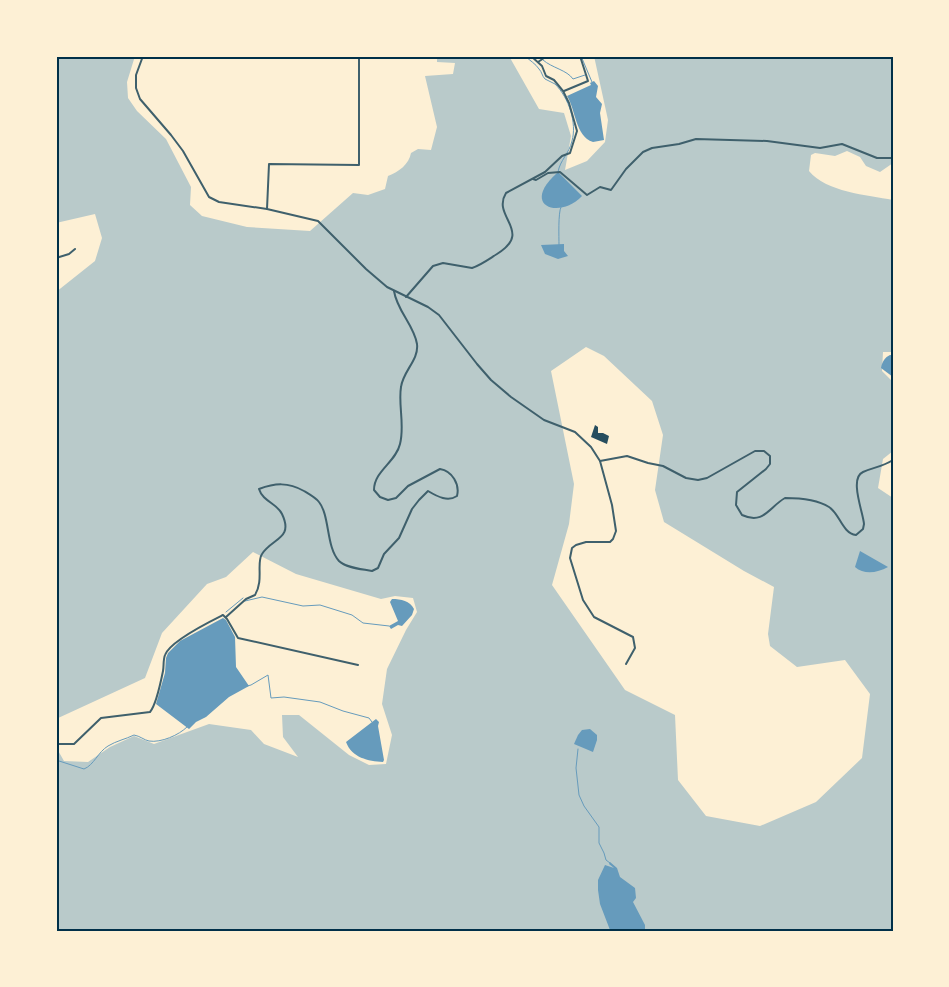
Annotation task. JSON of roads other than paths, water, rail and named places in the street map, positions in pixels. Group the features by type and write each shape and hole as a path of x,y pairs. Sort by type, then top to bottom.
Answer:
{"street":[{"path":"143,56 136,75 136,88 140,99 183,152 209,197 219,202 267,209 318,221 366,269 394,291 428,307 438,315 490,380 532,414 575,432 591,447 600,461 612,505 616,526 615,535 610,542 586,542 576,545 572,548 570,558 583,600 594,617 633,637 635,648 626,664"},
{"path":"267,209 269,164 359,164 360,56"},
{"path":"406,297 433,266 443,263 472,268 508,246 513,238 513,230 502,205 502,198 511,188 545,172 562,156 570,153 577,131 569,103 563,91 554,80 546,76 542,66 531,56"},
{"path":"538,62 547,56"},
{"path":"563,91 588,81 580,56"},
{"path":"533,179 536,180 548,173 558,172 587,195 600,187 611,190 643,152 696,139 767,141 820,148 842,144 877,158 893,158"},
{"path":"56,258 68,254 75,248"},
{"path":"226,617 246,599 255,595 260,581 262,553 284,536 285,523 279,509 263,498 259,489 274,484 283,484 298,488 316,499 322,507 336,558 344,565 372,571 378,568 384,554 399,538 412,509 428,491 447,500 457,496 458,486 452,477 440,469 408,486 392,500 380,497 374,490 376,479 397,454 400,444 401,387 417,351 416,342 396,302 394,291"},
{"path":"600,461 627,456 662,466 686,478 698,480 707,478 755,451 764,451 770,456 770,464 737,492 736,505 742,515 759,518 786,498 822,503 834,511 847,531 856,535 863,530 864,524 856,482 858,475 861,472 880,468 893,460"},
{"path":"56,744 74,744 101,718 150,712 153,708 161,680 164,658 167,652 178,641 222,615 226,617 238,638 358,665"}],"water":[{"path":"594,81 598,86 596,97 602,104 600,113 604,140 593,142 587,139 579,128 567,96 591,85 590,83"},
{"path":"557,173 582,196 573,203 554,208 547,206 543,201 542,194 547,184"},
{"path":"564,244 564,251 568,256 558,259 545,254 541,245"},
{"path":"893,355 893,377 881,368 884,360"},
{"path":"860,551 888,567 871,572 859,570 855,567"},
{"path":"392,599 405,601 414,609 412,615 402,626 398,625 391,629 389,626 398,621 390,602"},
{"path":"223,618 235,637 236,667 249,686 229,697 189,729 156,704 165,673 166,658 168,653 180,641"},
{"path":"376,719 379,722 383,762 361,758 352,752 346,742"},
{"path":"590,729 597,735 593,752 574,744 582,730"},
{"path":"610,862 617,868 620,877 635,888 636,898 633,902 645,925 645,931 610,930 600,904 598,880 605,865 614,868 609,864"}],"waterway":[{"path":"525,56 538,67 545,79 555,84 564,96 571,111 573,119 572,141 558,172"},
{"path":"581,56 592,82"},
{"path":"543,60 567,73 573,79 585,75"},
{"path":"559,245 561,207"},
{"path":"245,601 262,597 303,606 320,605 352,615 363,623 389,626"},
{"path":"226,612 243,598"},
{"path":"247,686 268,675 271,698 284,697 320,702 369,718 372,722"},
{"path":"56,760 84,769 91,765 111,744 118,741 134,735 149,741 164,740 187,727"},
{"path":"578,749 576,768 579,795 584,806 599,827 599,843 606,860 610,863"}]}
